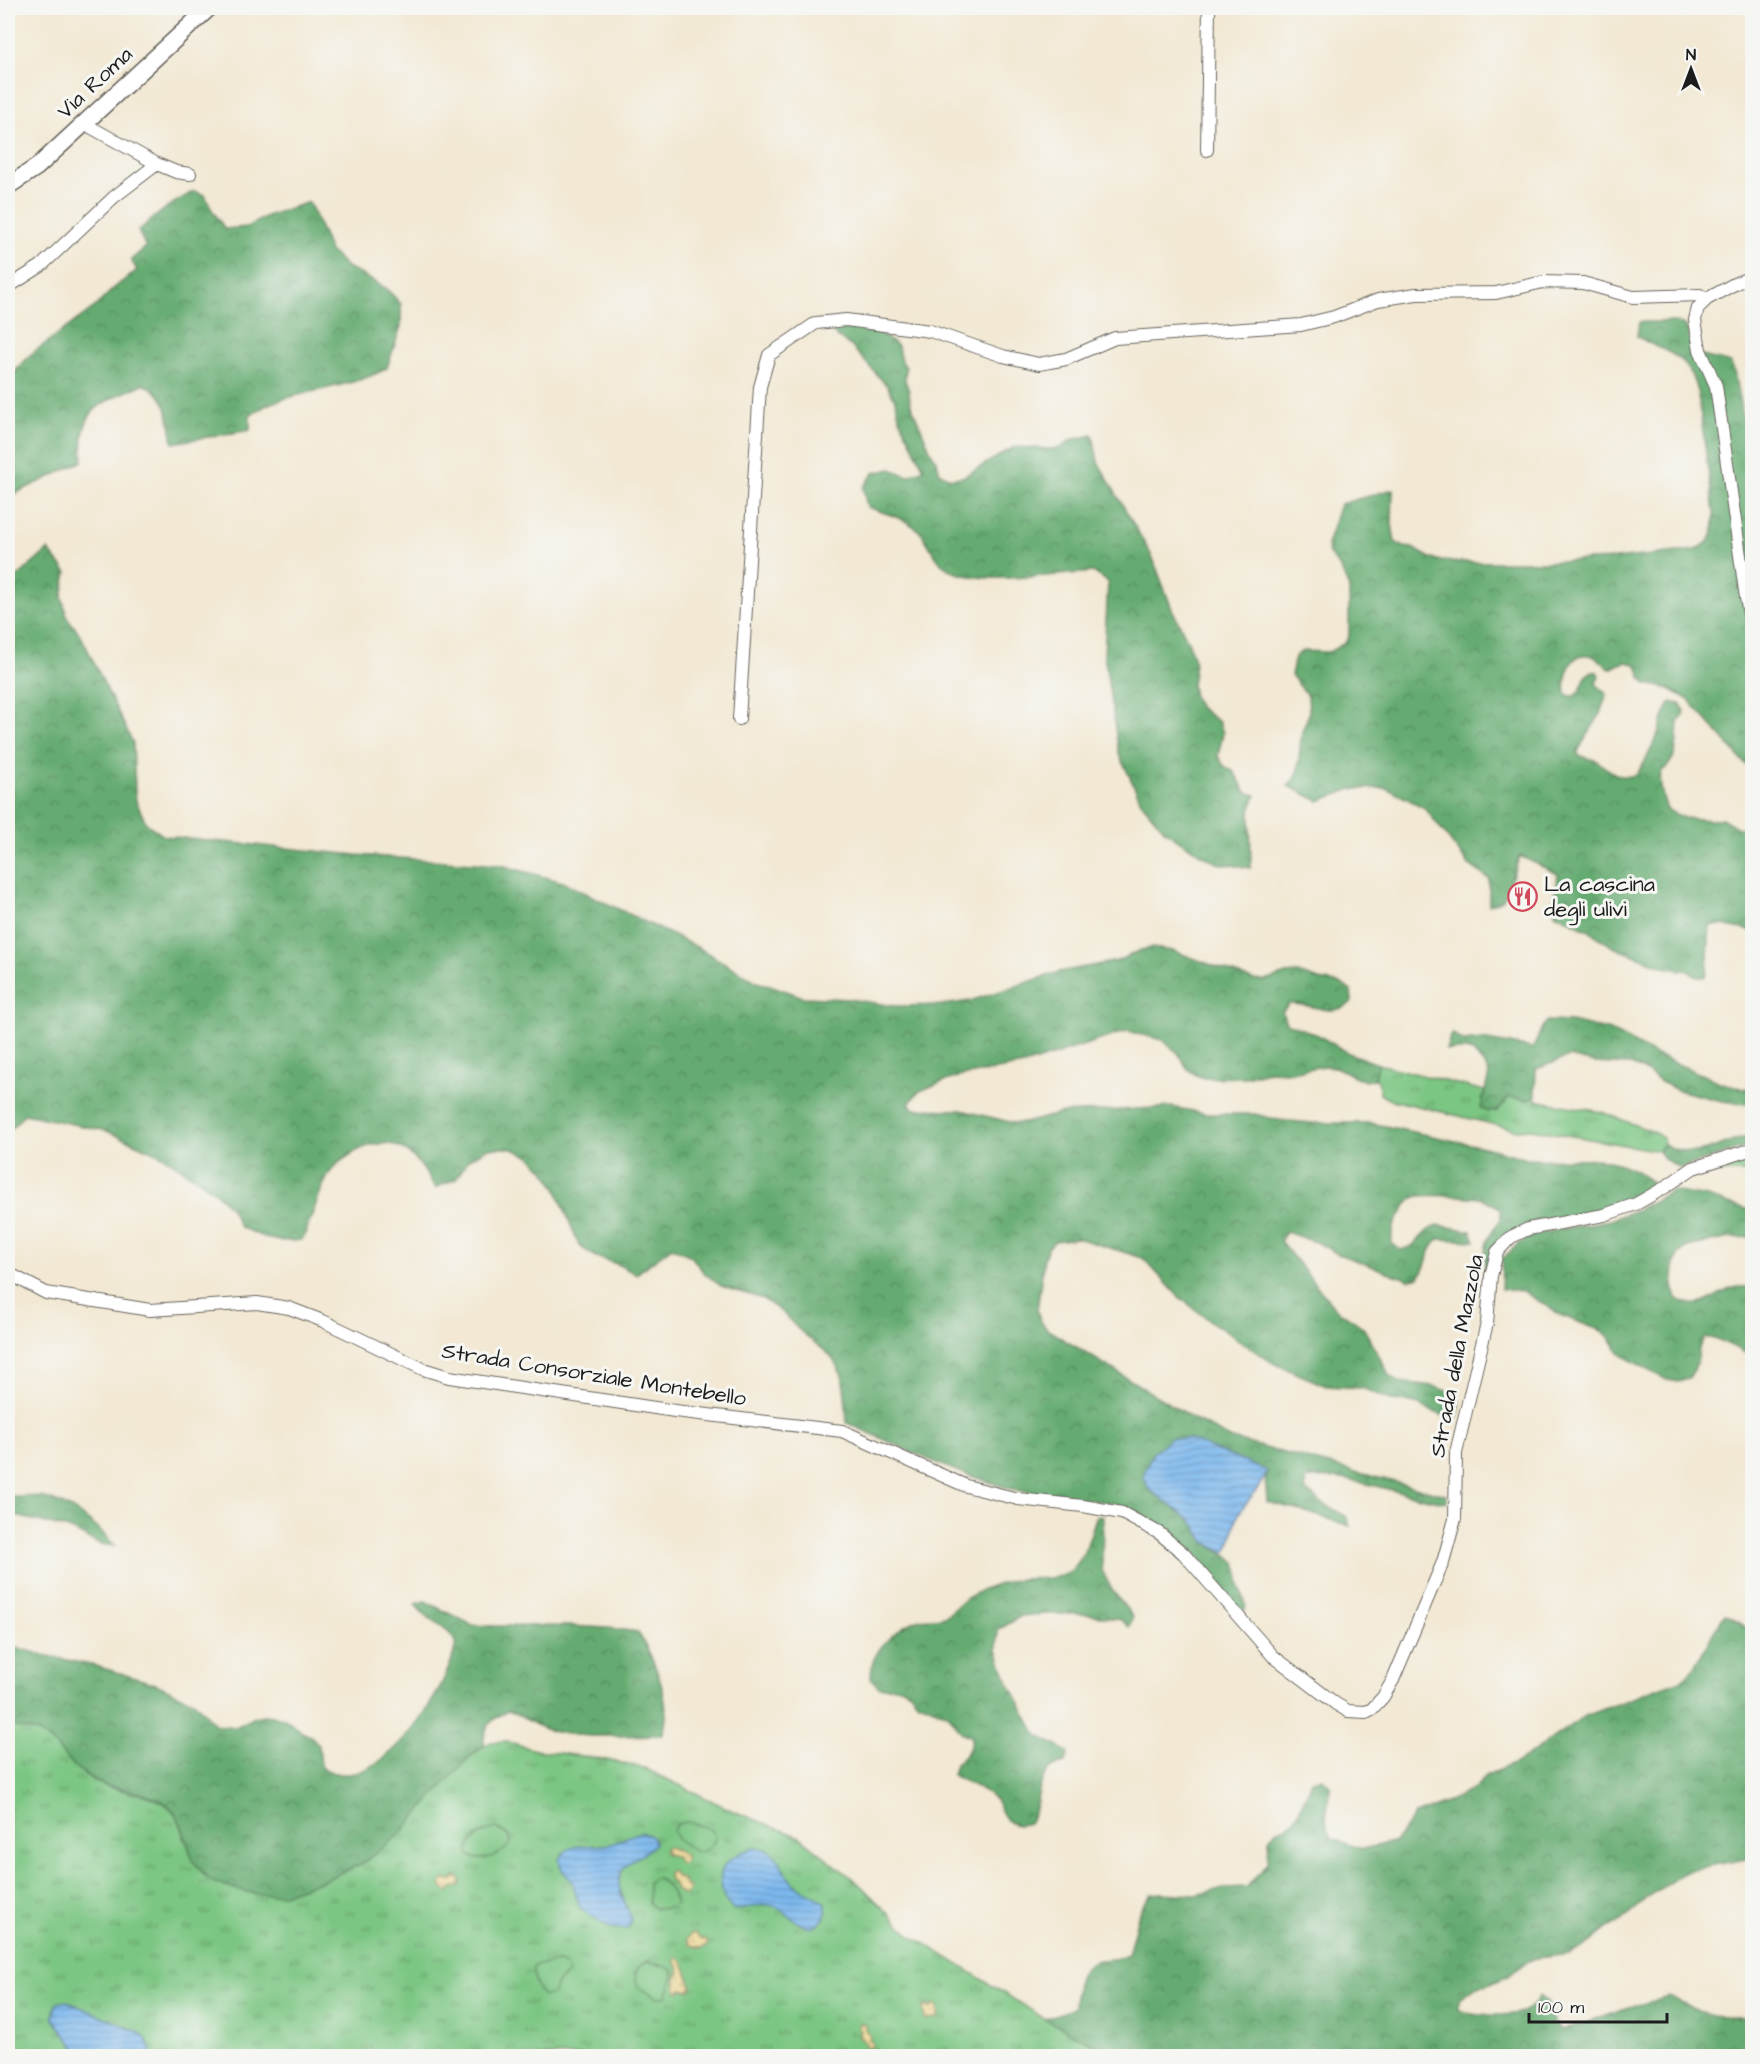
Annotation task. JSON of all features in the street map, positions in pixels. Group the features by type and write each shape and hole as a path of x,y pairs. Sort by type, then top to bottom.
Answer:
{"main road":[{"name":"Via Roma","path":"8,186 37,167 209,8"}],"street":[{"path":"1207,150 1209,8"},
{"path":"85,124 157,164 176,172 190,174"},
{"path":"8,287 41,266 114,197 157,164"},
{"path":"1752,277 1736,282 1707,299 1698,308 1695,320 1700,350 1716,386 1752,630"},
{"path":"739,719 760,387 769,355 816,323 846,320 930,331 1003,356 1039,364 1066,359 1116,338 1301,325 1334,317 1378,300 1416,294 1496,293 1543,282 1583,284 1634,297 1700,296 1707,299"},
{"name":"Strada della Mazzola","path":"966,1486 1018,1499 1122,1513 1159,1533 1184,1552 1273,1656 1342,1708 1358,1713 1366,1712 1383,1697 1393,1680 1443,1562 1455,1519 1456,1453 1467,1399 1487,1323 1491,1276 1497,1252 1511,1237 1528,1229 1604,1215 1636,1204 1693,1168 1752,1149"},
{"name":"Strada Consorziale Montebello","path":"8,1273 46,1293 150,1310 257,1303 289,1308 323,1321 423,1369 449,1377 675,1411 842,1431 966,1486"}],"green space":[{"path":"194,191 205,195 225,229 247,227 267,216 309,202 330,251 347,267 386,288 401,304 401,326 387,368 359,380 271,403 250,415 250,430 173,443 169,417 163,401 152,388 143,384 104,403 88,418 82,443 83,461 8,497 8,379 31,354 96,306 137,270 131,260 146,247 138,231 167,207"},
{"path":"1639,322 1677,322 1686,326 1694,353 1730,363 1734,371 1752,468 1752,772 1689,700 1670,689 1647,684 1641,677 1637,665 1633,663 1626,662 1610,669 1595,657 1580,656 1570,665 1565,686 1566,693 1575,696 1589,673 1597,672 1599,676 1596,684 1607,694 1599,716 1578,751 1578,755 1595,760 1616,774 1626,777 1637,774 1640,770 1671,702 1680,704 1685,711 1684,716 1678,722 1676,750 1671,761 1661,772 1661,787 1667,810 1684,818 1713,820 1722,818 1736,827 1752,830 1752,931 1710,925 1707,973 1704,977 1695,976 1688,971 1668,968 1613,947 1586,929 1555,913 1553,905 1558,874 1520,856 1503,900 1489,905 1489,879 1468,864 1425,808 1386,788 1352,789 1319,801 1288,786 1297,775 1302,731 1309,714 1308,696 1291,675 1295,657 1302,651 1329,652 1345,643 1349,636 1349,588 1341,569 1329,554 1327,545 1340,504 1393,489 1392,523 1395,542 1441,561 1540,562 1616,559 1695,550 1710,540 1714,513 1698,395 1688,369 1682,361 1637,336"},
{"path":"857,326 879,333 898,346 900,358 906,368 905,380 910,402 937,461 940,473 951,478 963,477 1014,447 1061,448 1071,440 1093,435 1098,462 1152,556 1172,609 1188,641 1195,663 1192,686 1194,697 1200,708 1219,722 1223,733 1218,756 1224,766 1234,772 1246,792 1256,795 1250,811 1251,868 1217,863 1186,845 1164,830 1142,803 1119,754 1104,655 1108,582 1093,572 1000,578 965,575 952,571 940,562 922,534 912,525 867,507 863,488 874,473 891,469 908,476 924,469 900,420 896,402 888,387 851,346 831,330"},
{"path":"48,550 67,573 62,596 67,617 81,636 133,743 136,801 146,823 164,836 356,855 501,865 563,882 697,947 759,983 803,997 849,999 895,1006 943,1005 970,1001 1059,972 1117,961 1151,948 1174,951 1252,980 1265,981 1286,974 1298,973 1342,984 1351,991 1352,1002 1337,1010 1289,1004 1282,1012 1286,1023 1318,1035 1348,1053 1378,1064 1375,1079 1365,1081 1335,1067 1324,1066 1291,1072 1268,1071 1246,1077 1204,1078 1187,1068 1178,1053 1162,1040 1127,1031 1024,1065 962,1076 939,1083 918,1092 909,1104 914,1109 961,1110 1014,1123 1025,1123 1062,1113 1173,1107 1207,1114 1255,1114 1278,1120 1312,1123 1371,1123 1493,1149 1527,1159 1610,1161 1641,1174 1657,1187 1601,1210 1525,1225 1496,1248 1485,1272 1487,1244 1501,1219 1500,1208 1478,1198 1429,1196 1416,1197 1409,1202 1392,1231 1392,1244 1401,1250 1412,1246 1428,1230 1438,1225 1471,1231 1475,1241 1439,1239 1432,1248 1419,1277 1409,1280 1286,1232 1280,1241 1335,1308 1363,1327 1390,1376 1399,1382 1434,1386 1455,1394 1460,1403 1458,1415 1453,1420 1412,1402 1391,1400 1362,1388 1326,1386 1273,1363 1179,1297 1143,1258 1077,1238 1055,1241 1048,1248 1044,1258 1037,1311 1041,1322 1048,1330 1199,1422 1232,1439 1447,1495 1447,1502 1339,1479 1307,1479 1305,1490 1323,1504 1346,1516 1350,1526 1267,1502 1265,1483 1267,1472 1143,1475 1149,1489 1193,1522 1205,1542 1236,1562 1239,1584 1246,1605 1244,1612 1177,1542 1133,1510 1110,1503 1042,1495 1006,1487 937,1463 847,1423 842,1375 831,1356 798,1329 783,1313 763,1299 721,1286 704,1273 691,1256 672,1247 636,1274 596,1257 579,1246 556,1188 544,1170 530,1156 510,1148 488,1148 469,1159 456,1179 435,1188 420,1165 403,1149 382,1144 369,1146 346,1157 328,1175 302,1240 284,1241 257,1235 240,1227 230,1207 215,1192 163,1156 107,1131 24,1114 8,1133 8,585"},
{"path":"1547,1021 1571,1022 1611,1031 1652,1053 1717,1081 1734,1087 1752,1089 1752,1105 1722,1101 1677,1090 1631,1065 1595,1063 1569,1057 1536,1069 1535,1096 1527,1100 1509,1097 1497,1111 1489,1112 1481,1108 1489,1074 1473,1052 1446,1050 1450,1037 1453,1034 1464,1041 1482,1039 1532,1048"},
{"path":"1378,1064 1485,1091 1482,1100 1497,1111 1509,1097 1527,1100 1535,1096 1536,1100 1602,1112 1656,1133 1663,1139 1664,1144 1659,1151 1531,1129 1517,1130 1388,1099 1380,1094 1378,1080 1375,1079"},
{"path":"1752,1136 1752,1145 1680,1168 1664,1159 1659,1151 1664,1144 1677,1150 1699,1152"},
{"path":"1752,1155 1752,1173 1692,1174"},
{"path":"1672,1191 1707,1197 1752,1211 1752,1237 1730,1238 1687,1247 1679,1254 1674,1265 1673,1287 1677,1298 1699,1304 1733,1288 1752,1287 1752,1356 1715,1338 1704,1338 1694,1370 1688,1379 1678,1382 1667,1380 1621,1355 1602,1331 1560,1315 1523,1291 1501,1289 1502,1259 1518,1244 1536,1234 1610,1220 1641,1208"},
{"path":"8,1496 40,1497 61,1504 100,1530 115,1546 99,1544 69,1529 8,1514"},
{"path":"1097,1515 1103,1516 1102,1570 1112,1590 1133,1617 1129,1627 1121,1620 1090,1614 1045,1614 1021,1616 998,1630 997,1650 1007,1679 1037,1735 1068,1752 1065,1763 1055,1766 1047,1772 1043,1779 1029,1823 1013,1824 1008,1821 991,1796 952,1775 955,1764 969,1750 971,1737 961,1732 948,1714 917,1701 910,1692 901,1687 879,1687 871,1679 873,1662 878,1651 888,1639 914,1621 944,1617 972,1595 1001,1584 1021,1579 1058,1577 1069,1572 1080,1560"},
{"path":"425,1601 472,1625 570,1626 638,1632 656,1668 664,1696 666,1710 662,1735 572,1735 545,1729 508,1711 489,1724 486,1729 484,1746 466,1760 398,1836 363,1863 284,1894 255,1894 208,1879 193,1861 181,1824 174,1811 162,1801 103,1785 77,1769 50,1740 37,1732 8,1725 8,1645 96,1666 156,1684 195,1702 216,1725 236,1727 254,1717 264,1715 285,1718 312,1737 319,1745 321,1767 343,1774 365,1769 387,1756 408,1735 426,1711 451,1661 456,1641 415,1604"},
{"path":"1725,1615 1752,1631 1752,1858 1693,1869 1682,1874 1644,1900 1628,1917 1608,1928 1582,1949 1570,1954 1536,1958 1526,1962 1508,1976 1477,1987 1459,2000 1459,2010 1503,2015 1520,2013 1534,2004 1540,1996 1548,2003 1554,2024 1563,2030 1629,2007 1670,1997 1709,2015 1752,2018 1752,2056 1126,2056 1095,2045 1045,2019 1074,2007 1079,1978 1086,1966 1092,1962 1118,1959 1128,1955 1139,1912 1151,1894 1196,1895 1225,1888 1247,1887 1268,1863 1269,1839 1275,1831 1295,1820 1312,1781 1322,1778 1330,1785 1326,1823 1331,1838 1363,1849 1396,1841 1415,1815 1475,1788 1487,1775 1518,1762 1583,1717 1683,1679 1696,1665"},
{"path":"8,1725 30,1730 46,1737 94,1781 164,1803 178,1819 196,1864 203,1873 218,1883 255,1894 491,1742 507,1741 535,1750 597,1758 644,1768 735,1812 800,1837 857,1882 911,1935 1045,2019 1126,2056 8,2056"},
{"path":"684,1822 712,1830 715,1838 711,1847 696,1852 677,1839 673,1830 676,1825"},
{"path":"496,1828 509,1835 511,1842 508,1847 486,1858 469,1856 468,1851 472,1842 481,1834"},
{"path":"657,1878 667,1885 671,1892 676,1904 673,1908 655,1909 649,1903 648,1883"},
{"path":"648,1961 672,1969 673,1975 666,1997 657,1997 639,1988 636,1972"},
{"path":"558,1962 566,1965 568,1973 557,1983 553,1994 544,1996 536,1983 533,1968 536,1965"}],"sand":[{"path":"669,1847 685,1855 685,1862 680,1863 675,1857 665,1853 665,1848"},
{"path":"669,1872 673,1872 682,1879 685,1886 690,1887 686,1895 675,1889 668,1877"},
{"path":"457,1877 461,1881 460,1886 448,1892 443,1889 441,1884 444,1879 451,1880"},
{"path":"695,1933 700,1939 707,1941 707,1946 701,1948 690,1945 687,1939"},
{"path":"677,1957 683,1962 692,1987 689,1990 683,1989 679,1992 676,1989 676,1978 680,1972 675,1960"},
{"path":"934,2005 938,2007 938,2018 925,2019 923,2008 926,2006 931,2008"},
{"path":"860,2023 866,2025 866,2031 870,2035 869,2040 872,2043 871,2048 865,2047 864,2041 859,2037"}],"water":[{"path":"1170,1438 1188,1439 1267,1471 1259,1487 1240,1512 1225,1553 1205,1542 1193,1522 1149,1489 1143,1475 1153,1453"},
{"path":"642,1832 653,1837 654,1844 623,1869 619,1881 621,1894 631,1919 630,1924 627,1929 610,1928 580,1908 572,1881 562,1870 559,1860 569,1849 611,1844"},
{"path":"754,1848 763,1849 775,1855 793,1883 825,1903 826,1912 822,1921 810,1927 774,1906 763,1905 737,1910 727,1903 721,1884 722,1869 737,1855"},
{"path":"66,2001 139,2032 146,2039 153,2056 82,2056 53,2018 56,2004"}],"place":[{"name":"La cascina degli ulivi","path":"1523,897"}]}
